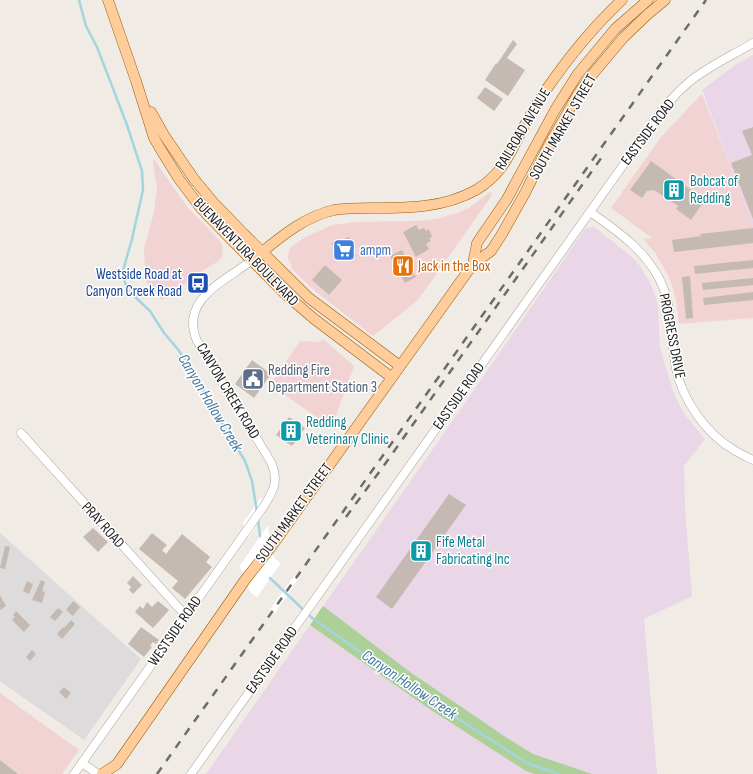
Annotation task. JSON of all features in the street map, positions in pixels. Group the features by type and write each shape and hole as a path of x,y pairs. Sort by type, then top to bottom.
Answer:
{"main road":[{"name":"BUENAVENTURA BOULEVARD","path":"108,0 141,94 154,138 179,180 204,211 300,308 391,377"},
{"name":"RAILROAD AVENUE","path":"262,252 305,222 326,212 340,209 424,206 463,196 484,184 498,172 506,162 531,114 564,65 609,11 622,0"},
{"name":"SOUTH MARKET STREET","path":"473,264 476,243 509,195 555,110 577,75 615,30 648,0"},
{"name":"SOUTH MARKET STREET","path":"102,774 116,769 245,580 271,547 391,377 473,264 491,252 525,193 578,94 622,38 665,0"},
{"name":"BUENAVENTURA BOULEVARD","path":"141,94 164,135 194,179 213,202 309,298 400,366"},
{"name":"CANYON CREEK ROAD","path":"252,260 262,252"}],"street":[{"name":"EASTSIDE ROAD","path":"191,774 641,140 677,93 699,75 753,43"},
{"name":"PROGRESS DRIVE","path":"590,212 629,242 643,256 656,272 664,287 669,306 670,328 678,374 695,413 724,444 734,451 753,460"},
{"name":"CANYON CREEK ROAD","path":"252,260 211,289 199,302 194,314 193,327 197,340 271,462 275,473 274,487"},
{"name":"PRAY ROAD","path":"20,433 186,616"},
{"name":"WESTSIDE ROAD","path":"74,774 264,506 274,487"},
{"path":"82,763 98,774"}],"shaded area":[{"path":"753,55 753,226 702,90 734,66"},
{"path":"702,94 753,224 753,318 679,324 676,300 670,279 656,254 643,239 652,238 611,208 661,137"},
{"path":"154,159 189,209 220,241 223,247 222,257 217,262 197,274 183,286 162,300 148,285 145,267 144,249 154,212 157,188 153,163"},
{"path":"490,192 492,195 418,300 373,336 315,291 291,268 292,266 288,259 288,255 291,247 304,238 332,225 356,222 416,221 437,219 470,207"},
{"path":"594,227 630,255 639,265 650,283 657,301 660,348 673,391 686,416 705,439 684,466 685,509 692,596 644,619 657,774 206,774 585,229"},
{"path":"323,339 354,366 335,418 330,426 270,385 300,341 320,342"},
{"path":"0,533 141,659 84,740 0,681"},
{"path":"0,693 79,750 62,774 0,774"}],"green space":[{"path":"323,606 410,672 507,738 533,754 592,774 535,774 526,771 428,708 310,625"}],"pier":[{"path":"261,497 265,513 248,538 243,523"},
{"path":"268,525 271,551 275,559 281,563 257,597 251,593 239,567"},
{"path":"295,575 299,578 275,613 270,609"}],"building":[{"path":"513,40 517,44 507,58 525,70 508,96 485,80"},
{"path":"485,87 503,99 494,111 477,98"},
{"path":"753,127 753,219 731,163 752,155 742,131"},
{"name":"Bobcat of Redding","path":"651,161 705,200 691,220 676,209 678,206 654,190 647,191 642,198 630,190"},
{"path":"416,225 419,230 424,228 426,231 429,229 432,237 429,238 431,241 426,244 429,249 416,257 403,232"},
{"path":"753,228 753,243 674,252 672,240 701,236 700,234"},
{"name":"ampm","path":"349,237 356,256 342,261 336,258 332,243"},
{"name":"Jack in the Box","path":"402,250 416,277 405,283 390,256"},
{"path":"753,260 753,268 695,274 694,266"},
{"name":"ampm","path":"325,265 342,280 329,295 312,280"},
{"path":"690,276 693,318 686,319 682,277"},
{"path":"753,278 753,285 703,290 702,283"},
{"path":"753,292 753,300 704,305 703,298"},
{"name":"Redding Fire Department Station 3","path":"252,360 271,374 254,398 235,384"},
{"name":"Redding Veterinary Clinic","path":"289,417 305,428 292,446 276,435"},
{"name":"Fife Metal Fabricating Inc","path":"449,494 466,505 392,609 376,597"},
{"path":"93,528 108,542 98,552 83,537"},
{"path":"152,533 167,545 162,550 166,554 182,534 210,557 206,562 212,567 185,599 172,588 178,581 139,549"},
{"path":"5,546 10,547 5,569 0,568"},
{"path":"133,576 142,585 133,594 129,590 131,587 127,583"},
{"path":"41,580 45,582 42,591 45,592 42,603 32,600"},
{"path":"27,581 33,584 29,594 23,591"},
{"path":"0,595 6,606 0,610"},
{"path":"73,601 80,607 73,616 66,610"},
{"path":"158,601 169,610 153,628 135,612 140,606 143,609 147,602 152,607"},
{"path":"58,608 63,612 55,621 50,617"},
{"path":"16,611 30,625 24,632 12,620 15,617 13,615"},
{"path":"71,620 75,624 62,639 57,634"},
{"path":"141,627 159,640 156,644 153,642 150,646 152,647 144,657 128,644"},
{"path":"32,650 36,654 30,661 26,657"},
{"path":"64,687 71,693 66,699 59,692"},
{"path":"0,760 18,774 0,774"}],"waterway":[{"path":"79,0 86,26 97,47 127,125 142,171 143,190 132,239 122,274 126,285 133,295 150,311 164,333 191,367 209,402 245,461 252,481 257,512"},
{"name":"Canyon Hollow Creek","path":"258,519 260,536"},
{"name":"Canyon Hollow Creek","path":"270,578 311,617 424,697 527,763 559,774"}],"railway":[{"path":"157,774 706,0"},
{"path":"346,517 604,154"}],"place":[{"name":"Bobcat of Redding","path":"674,190"},
{"name":"ampm","path":"344,250"},
{"name":"Jack in the Box","path":"403,266"},
{"name":"Westside Road at Canyon Creek Road","path":"198,283"},
{"name":"Redding Fire Department Station 3","path":"253,379"},
{"name":"Redding Veterinary Clinic","path":"291,431"},
{"name":"Fife Metal Fabricating Inc","path":"421,551"}]}
